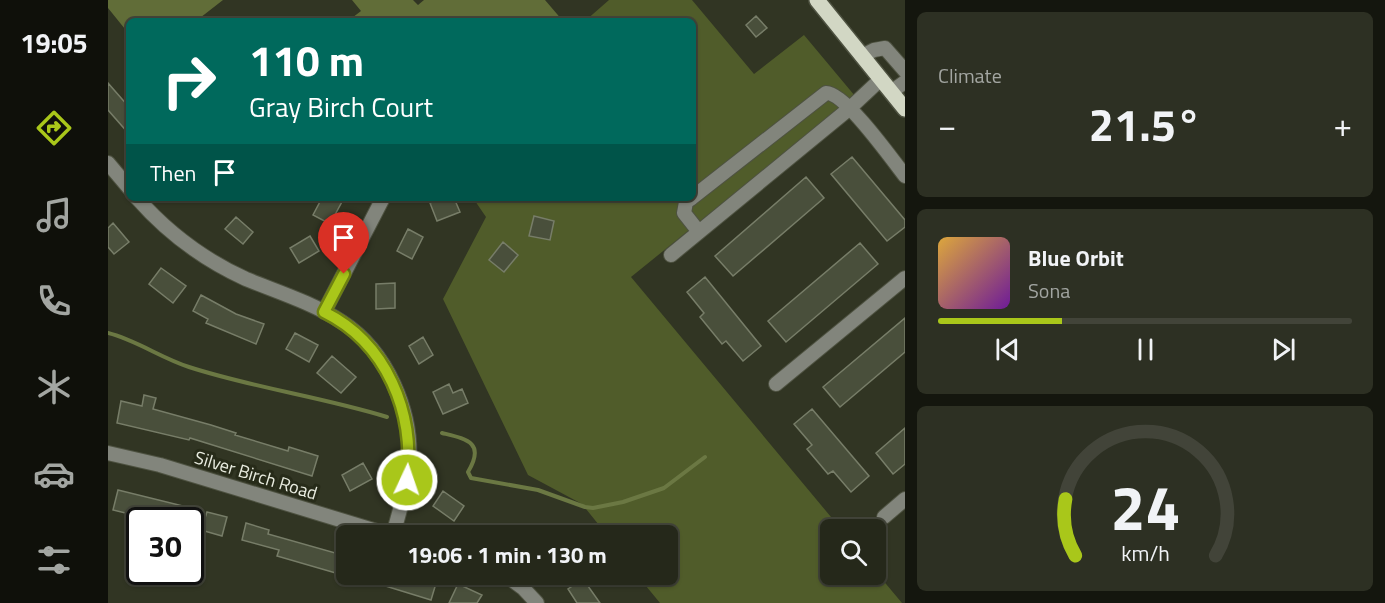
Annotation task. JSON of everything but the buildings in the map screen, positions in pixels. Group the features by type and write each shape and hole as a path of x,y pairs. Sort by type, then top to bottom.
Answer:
{"main road":[{"path":"817,0 905,109"}],"street":[{"path":"862,56 885,48 905,70"},
{"path":"671,255 850,108 880,79"},
{"path":"891,92 905,82"},
{"path":"696,194 826,93 830,93 850,108 905,176"},
{"path":"108,163 126,184"},
{"path":"140,201 179,239 216,263 344,323 375,353 391,380 405,416 409,462 404,496 396,525"},
{"path":"324,312 381,201"},
{"path":"687,201 684,213 699,232"},
{"path":"776,384 905,278"},
{"name":"Silver Birch Road","path":"108,453 160,465 357,525"},
{"path":"884,517 905,499"},
{"path":"517,585 537,603"}],"green space":[{"path":"108,0 223,0 200,18 126,18 126,30 108,8"},
{"path":"352,0 413,0 418,5 424,0 545,0 560,18 352,18 361,11"},
{"path":"609,0 692,0 754,74 804,35 855,96 631,277 833,519 820,519 820,585 886,584 902,603 660,603 645,585 678,585 678,525 599,525 582,504 528,475 443,299 486,217 475,201 696,201 696,18 588,18"}],"waterway":[{"path":"108,333 189,367 387,417"},
{"path":"442,433 466,440 474,448 475,454 468,472 471,478 538,490 593,508 623,502 664,488 705,457"}],"route":[{"path":"344,274 324,312 344,323 366,342 386,369 405,416 409,451 407,480"}]}
